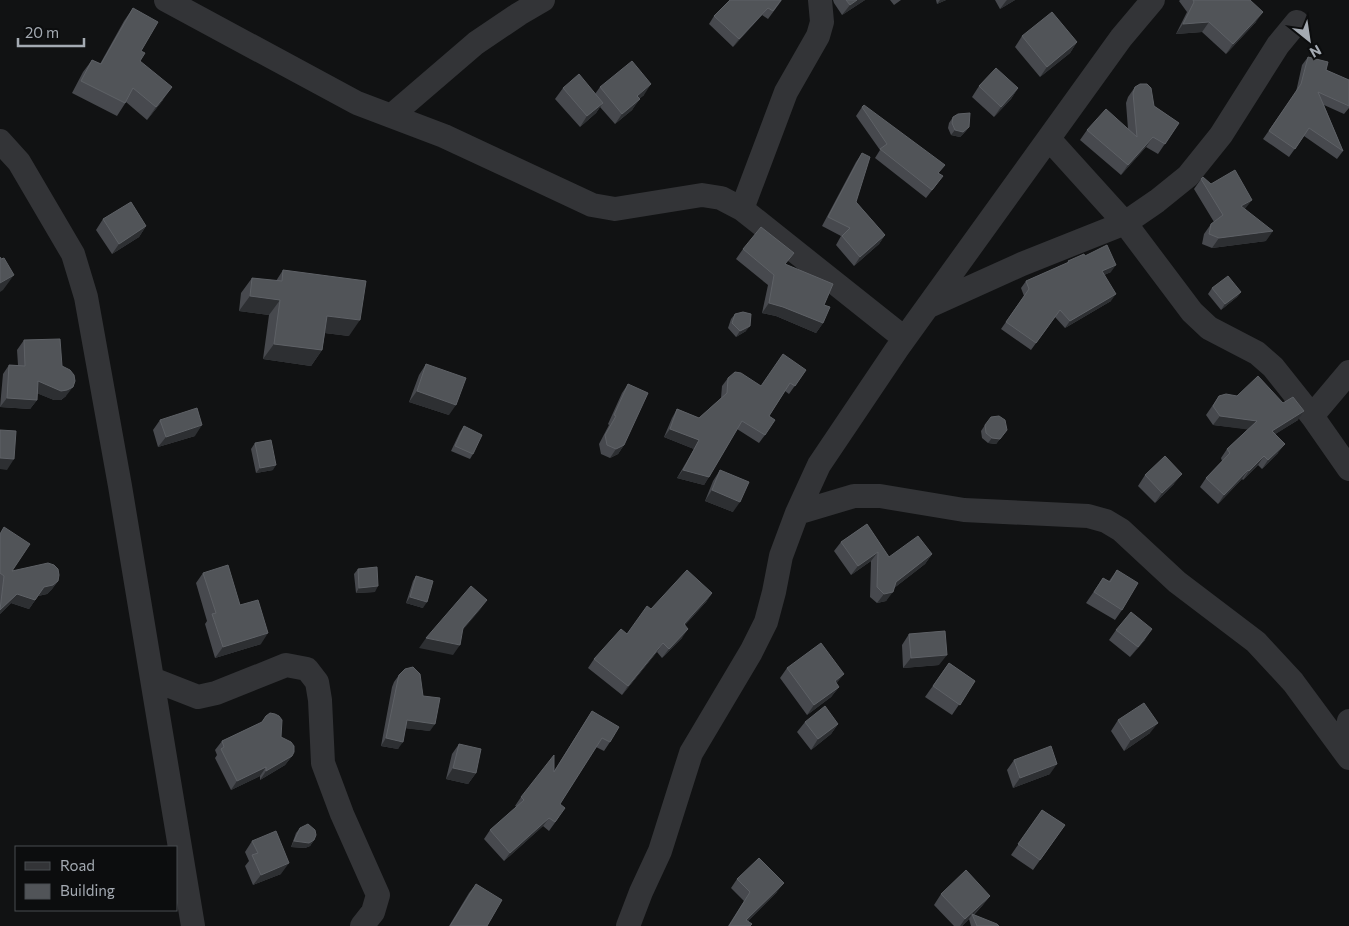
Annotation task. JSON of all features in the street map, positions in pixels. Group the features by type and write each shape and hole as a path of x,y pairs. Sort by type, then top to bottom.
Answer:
{"street":[{"path":"166,0 357,103 488,155 592,205 615,210 702,195 721,198 742,209 904,338"},
{"path":"391,116 476,43 518,14 544,0"},
{"path":"742,209 786,92 818,36 822,22 820,0"},
{"path":"628,926 660,851 691,752 751,652 766,622 781,556 797,513 818,466 904,338 1120,38 1153,0"},
{"path":"927,308 1022,264 1125,223 1157,201 1188,176 1221,134 1278,46 1298,22"},
{"path":"1049,138 1125,223 1192,312 1209,328 1257,353 1273,367 1312,416 1349,469"},
{"path":"0,141 19,162 73,254 86,297 193,926"},
{"path":"1312,416 1349,372"},
{"path":"797,513 854,496 880,496 964,510 1088,516 1106,520 1120,530 1177,582 1256,642 1293,682 1348,756"},
{"path":"152,679 198,697 216,693 286,665 307,669 317,682 319,691 324,763 342,814 378,895 373,912 362,926"},
{"path":"1348,756 1347,732 1349,721"}],"building":[{"path":"730,0 781,0 773,11 768,8 739,39 714,16"},
{"path":"846,0 857,0 850,5"},
{"path":"1193,0 1250,0 1263,12 1233,44 1209,22 1183,24 1194,2"},
{"path":"133,8 158,22 141,51 145,53 140,61 172,87 156,107 133,88 125,103 81,81 92,60 101,64"},
{"path":"1052,12 1077,42 1047,67 1022,36"},
{"path":"1308,57 1328,62 1326,70 1349,80 1349,106 1318,92 1343,151 1309,128 1295,149 1269,131 1301,84"},
{"path":"632,61 651,84 637,96 640,99 622,114 600,87"},
{"path":"996,68 1018,88 1001,107 979,86"},
{"path":"579,74 603,103 587,116 563,88"},
{"path":"1140,84 1147,84 1151,88 1154,106 1179,123 1165,144 1153,137 1128,165 1087,130 1106,109 1137,137 1133,93 1135,87"},
{"path":"864,105 945,165 938,173 943,176 932,190 880,149 887,144 862,107"},
{"path":"970,113 969,127 963,132 955,130 952,123 953,117 958,114"},
{"path":"862,153 870,157 856,202 885,235 860,257 842,236 850,228 828,217"},
{"path":"1235,170 1252,200 1241,206 1273,231 1219,238 1209,234 1211,224 1223,215 1201,179 1203,177 1211,184"},
{"path":"131,202 146,226 119,244 103,219"},
{"path":"761,227 794,253 785,264 833,284 824,305 830,307 823,323 769,303 774,275 743,249"},
{"path":"1107,245 1116,265 1102,271 1116,294 1070,321 1060,310 1036,343 1006,322 1029,289 1026,281"},
{"path":"0,257 1,259 4,258 14,275 0,283"},
{"path":"283,270 366,281 360,320 327,316 322,350 274,344 280,300 250,296 252,278 282,281"},
{"path":"1228,276 1241,292 1225,304 1212,288"},
{"path":"743,312 751,314 750,326 740,331 732,323 735,314"},
{"path":"60,339 62,366 70,370 74,375 73,387 61,391 38,381 37,400 7,398 9,365 25,366 24,340"},
{"path":"783,354 806,370 795,386 790,383 769,416 775,420 765,435 742,421 709,477 683,470 699,440 670,429 677,409 699,418 727,393 728,378 735,372 741,373 761,386"},
{"path":"426,364 466,378 456,405 417,391"},
{"path":"1258,376 1283,403 1293,397 1304,411 1272,431 1285,444 1268,460 1264,456 1224,495 1206,478 1230,453 1227,449 1257,421 1220,416 1213,406 1219,396 1226,394 1237,396"},
{"path":"628,384 648,393 624,445 616,449 607,445 605,435 616,416 614,415"},
{"path":"197,408 202,425 166,437 160,420"},
{"path":"999,416 1005,420 1007,430 1000,439 992,438 986,433 985,425 991,417"},
{"path":"464,426 482,435 473,454 455,446"},
{"path":"0,430 16,431 14,459 0,458"},
{"path":"271,440 276,465 260,468 255,443"},
{"path":"1165,456 1182,474 1162,493 1145,475"},
{"path":"720,470 749,482 740,502 712,490"},
{"path":"867,524 889,557 918,536 932,554 896,582 893,592 884,594 877,587 878,552 858,566 841,542"},
{"path":"4,527 30,544 12,571 48,563 58,569 59,575 58,581 53,585 44,587 35,600 17,594 0,610 4,576 0,573 0,534"},
{"path":"228,565 240,605 258,600 268,633 223,647 212,614 216,613 203,573"},
{"path":"377,567 378,586 359,588 358,569"},
{"path":"687,570 712,593 684,624 688,629 669,649 663,643 628,686 594,659 621,629 627,634 647,606 651,609"},
{"path":"1117,570 1138,583 1122,610 1094,592 1103,578 1110,582"},
{"path":"416,576 433,581 427,602 410,597"},
{"path":"471,586 487,600 463,628 460,645 426,638"},
{"path":"1131,612 1152,629 1138,647 1116,630"},
{"path":"945,631 947,655 911,658 909,634"},
{"path":"821,643 844,674 835,681 839,687 814,705 787,668"},
{"path":"949,663 975,681 960,705 933,686"},
{"path":"413,667 420,674 423,696 440,698 435,724 407,720 403,742 386,738 399,675 405,669"},
{"path":"1144,703 1158,723 1131,740 1118,720"},
{"path":"825,706 838,724 818,739 805,722"},
{"path":"592,711 619,727 610,742 602,738 560,804 565,808 555,822 549,818 510,853 490,830 524,800 521,797 554,755 554,772"},
{"path":"270,713 279,716 282,720 281,737 291,742 294,746 294,752 292,756 266,771 266,767 237,781 221,749 224,747 222,741 262,722"},
{"path":"459,744 481,749 476,773 453,768"},
{"path":"1051,746 1057,764 1020,778 1014,760"},
{"path":"1042,810 1065,825 1040,860 1018,844"},
{"path":"308,824 315,830 314,840 309,843 294,841 300,828"},
{"path":"276,831 289,863 261,875 252,855 258,853 252,841"},
{"path":"759,858 784,883 746,920 752,924 750,926 729,926 750,892 737,879"},
{"path":"966,870 990,896 965,919 941,894"},
{"path":"476,884 502,900 487,926 450,926"},
{"path":"972,914 997,924 999,926 977,926"}]}
